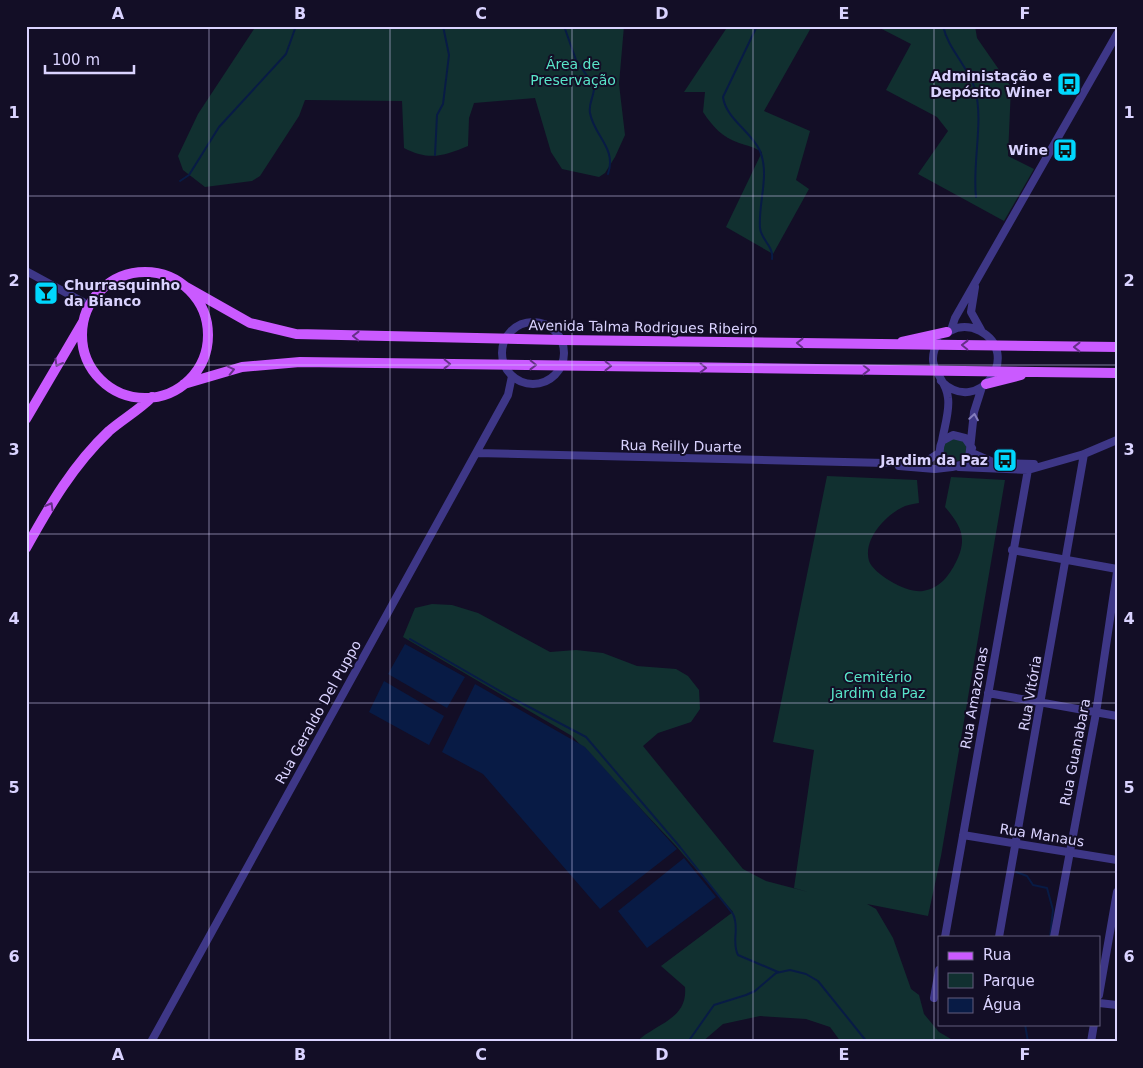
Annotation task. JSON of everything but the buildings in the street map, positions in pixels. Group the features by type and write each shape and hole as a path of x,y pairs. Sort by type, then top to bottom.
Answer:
{"main road":[{"path":"26,418 83,321 93,298 104,286 118,278 134,273 150,272 166,276 181,284 200,305 208,333 202,361 184,384"},
{"name":"Avenida Talma Rodrigues Ribeiro","path":"181,284 234,315 280,332 310,335 1117,347"},
{"path":"83,321 82,345 91,367 107,385 128,396 152,398"},
{"path":"892,345 922,336 949,331"},
{"path":"26,548 57,494 80,463 110,430 152,398 169,393 184,384 242,367 284,362 1117,373"},
{"path":"984,386 1028,372"}],"street":[{"path":"977,280 971,312 976,324 994,346 998,361 995,372 984,386 974,412 970,459 955,467 942,459 939,453 948,396 935,371 933,356 936,345 949,331 977,280 1117,34"},
{"path":"26,271 83,302"},
{"path":"535,322 550,327 562,340 565,353 562,366 549,380 540,383 526,383 512,376 505,365 502,352 505,339 515,327 535,322"},
{"path":"949,331 966,327 984,333"},
{"name":"Rua Geraldo Del Puppo","path":"151,1042 477,453 508,395 512,376"},
{"path":"940,380 952,389 960,391 974,390 984,386"},
{"name":"Rua Geraldo Del Puppo","path":"508,395 526,383"},
{"path":"942,441 947,437 959,435 970,442 972,451"},
{"name":"Rua Reilly Duarte","path":"885,463 935,469 955,467 1028,467 1048,465 1084,454 1117,440"},
{"name":"Rua Reilly Duarte","path":"972,451 995,463 1028,467"},
{"name":"Rua Reilly Duarte","path":"477,453 885,463 928,460 939,453"},
{"name":"Rua Vitória","path":"999,936 1084,454"},
{"name":"Rua Amazonas","path":"945,936 1028,467"},
{"path":"1012,550 1117,570"},
{"name":"Rua Guanabara","path":"1054,936 1068,852 1096,713 1117,570"},
{"path":"988,693 1117,716"},
{"name":"Rua Manaus","path":"963,835 1117,860"},
{"path":"1100,989 1117,892"},
{"path":"934,998 938,976"},
{"path":"1100,1002 1117,1005"},
{"path":"1091,1042 1094,1026"}],"green space":[{"name":"Área de Preservação","path":"256,26 624,26 619,84 625,135 615,157 605,173 599,177 562,169 551,152 535,98 474,103 469,118 468,146 436,156 421,155 404,148 402,101 305,100 299,116 260,176 252,181 205,187 183,170 178,156 198,114"},
{"path":"728,26 812,26 764,111 810,131 796,180 809,189 773,254 726,227 762,152 728,138 714,127 703,112 705,92 684,92"},
{"path":"876,26 975,26 977,38 1011,87 1008,156 1034,169 1004,221 918,174 948,131 937,117 886,90 911,44"},
{"path":"955,437 963,441 967,449 963,457 955,461 947,457 943,449 947,441"},
{"name":"Cemitério Jardim da Paz","path":"827,476 917,480 919,503 903,507 888,517 872,537 868,553 869,561 878,572 901,587 917,591 929,589 943,581 960,554 962,539 959,526 945,507 951,477 1005,480 941,856 928,916 867,904 876,909 893,938 911,989 919,995 924,1014 939,1032 956,1042 841,1042 830,1027 806,1019 760,1016 723,1024 702,1042 636,1042 670,1019 682,1006 685,998 685,987 661,966 733,912 676,846 572,736 403,637 415,608 432,604 452,605 478,613 550,652 576,650 603,653 637,666 676,669 688,676 699,690 700,709 691,722 658,733 643,746 743,869 766,881 808,892 794,888 814,750 773,742"}],"water":[{"path":"405,644 465,677 447,708 388,674"},
{"path":"384,681 444,716 429,745 369,712"},
{"path":"475,684 585,747 677,849 600,909 483,774 442,752"},
{"path":"684,858 716,897 647,948 618,911"}],"waterway":[{"path":"180,181 189,175 219,127 286,54 296,26"},
{"path":"435,155 437,115 443,104 449,55 443,26"},
{"path":"564,26 576,60 594,86 590,113 610,157 608,174"},
{"path":"757,26 723,97 729,112 756,144 763,160 764,179 760,228 771,250 772,259"},
{"path":"943,26 949,42 968,73 975,89 978,115 975,171 976,197"},
{"path":"410,639 512,698 586,737 680,847 733,914 736,924 735,945 738,955 778,972"},
{"path":"1016,872 1027,876 1033,885 1047,888 1053,910 1050,936"},
{"path":"688,1042 714,1005 755,991 776,973 790,970 806,974 818,981 867,1042"},
{"path":"1025,1026 1028,1042"}],"place":[{"name":"Administação e Depósito Winer","path":"1069,84"},
{"name":"Wine","path":"1065,150"},
{"name":"Churrasquinho da Bianco","path":"46,293"},
{"name":"Jardim da Paz","path":"1005,460"}]}
